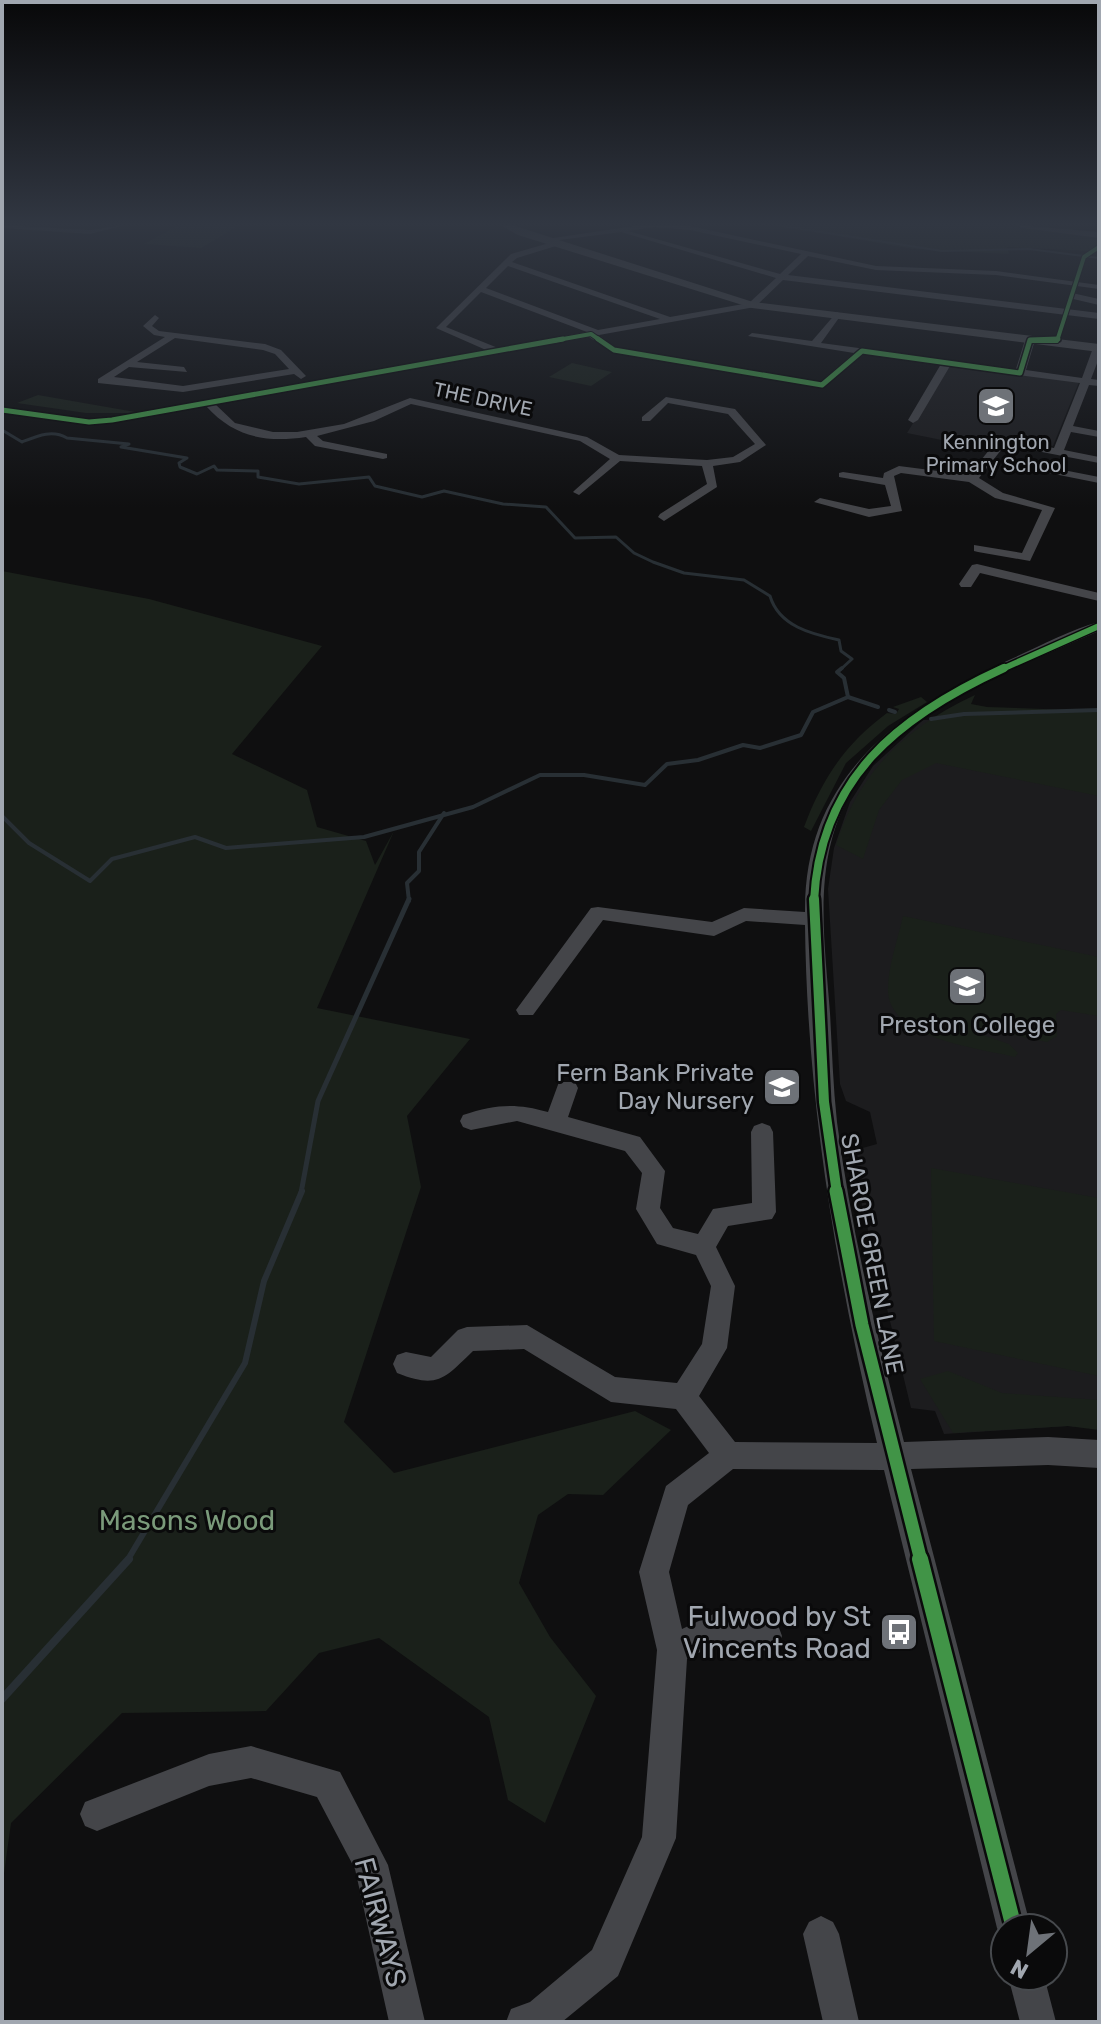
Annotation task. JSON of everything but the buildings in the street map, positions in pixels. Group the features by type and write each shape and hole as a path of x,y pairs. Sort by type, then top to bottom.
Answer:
{"main road":[{"path":"871,319 1099,348"}],"street":[{"path":"154,319 147,326 157,333 265,347 278,352 309,385"},
{"path":"449,319 440,328 497,351"},
{"path":"557,319 594,334 614,350 822,385 862,351"},
{"path":"2,410 89,422 209,404 673,319"},
{"path":"814,345 834,319"},
{"path":"172,336 100,381 183,389 296,371"},
{"path":"752,336 1094,382"},
{"path":"1020,373 1030,340"},
{"path":"1058,452 1094,382 1099,348"},
{"path":"913,420 947,363"},
{"path":"127,364 184,370"},
{"name":"THE DRIVE","path":"209,404 230,425 253,433 309,434 380,417 410,401 583,439 617,458 707,463 736,460 761,445 731,411 666,400 646,419"},
{"path":"1068,428 1099,434"},
{"path":"309,434 319,444 383,456"},
{"path":"972,479 1002,441 1099,460"},
{"path":"579,492 617,458"},
{"path":"664,517 713,485 707,463"},
{"path":"820,502 869,513 898,508 888,475 899,469 972,479 999,496 1049,508 1026,558 978,548"},
{"path":"1048,470 1099,480"},
{"path":"843,475 890,482"},
{"path":"966,584 977,568 1099,597"},
{"name":"SHAROE GREEN LANE","path":"1010,1912 893,1456 840,1218 827,1130 814,919 819,844 852,778 892,733 982,678 1099,626"},
{"path":"526,1010 598,913 714,929 744,914 814,919"},
{"path":"555,1123 567,1088"},
{"path":"471,1121 517,1112 632,1144 654,1171 648,1209 665,1237 704,1246"},
{"path":"704,1246 721,1216 764,1212 762,1132"},
{"path":"683,1397 714,1348 721,1301 723,1286 704,1246"},
{"path":"406,1364 435,1370 467,1339 527,1337 611,1389 683,1397 728,1455"},
{"path":"534,2021 605,1963 659,1838 672,1650 654,1572 676,1496 728,1455 893,1456 1048,1451 1099,1454"},
{"path":"672,1650 722,1625 767,1636"},
{"name":"FAIRWAYS","path":"97,1814 209,1770 251,1762 328,1784 371,1865 407,2022"},
{"path":"821,1934 841,2022"},
{"path":"1030,1992 1038,2022"}],"shaded area":[{"name":"Kennington Primary School","path":"949,365 1079,382 1053,446 1001,436 991,450 907,433"},
{"name":"Preston College","path":"1099,714 1099,1429 1068,1426 944,1434 935,1411 911,1408 853,1168 859,1149 877,1144 870,1112 846,1101 840,1084 828,889 834,848 850,802 873,766 923,720"}],"green space":[{"path":"572,363 612,372 591,386 549,377"},
{"path":"38,395 141,413 86,413 17,403"},
{"name":"Masons Wood","path":"2,571 149,599 322,646 232,754 307,790 317,827 366,841 375,865 394,831 317,1008 470,1039 407,1116 421,1187 344,1422 394,1473 635,1411 671,1430 603,1495 568,1494 538,1515 519,1583 550,1637 596,1696 545,1823 508,1800 489,1717 379,1638 319,1653 266,1711 122,1713 11,1823 2,1888"},
{"path":"975,695 971,704 987,707 1099,711 1099,796 936,763 902,780 879,810 863,859 836,845 858,795 889,754 928,721"},
{"path":"921,697 927,702 888,726 846,763 811,831 804,827 827,778 847,750 887,713 896,714 899,709 893,707"},
{"path":"903,916 1099,957 1099,1016 1061,1010 1056,1014 1057,1036 1047,1042 980,1028 980,1034 1009,1044 1018,1053 1015,1057 959,1045 918,1030 902,1019 892,1006 888,989 891,962"},
{"path":"931,1168 1099,1198 1099,1376 934,1341"},
{"path":"948,1371 1002,1393 1099,1400 1099,1430 1068,1426 953,1433 920,1379"}],"waterway":[{"path":"2,430 22,442 50,434 129,444 121,447 187,458 179,463 180,467 197,474 214,466 217,470 258,471 258,477 299,484 369,477 375,486 422,497 444,491 503,504 546,507 575,538 616,537 634,553 684,573 744,580 770,596 774,606 788,622 839,640 841,651 852,659 840,670"},
{"path":"842,668 837,672 844,678 848,697"},
{"path":"442,815 473,807 540,775 584,775 645,785 667,764 698,760 743,745 760,748 801,735 813,712 848,697"},
{"path":"848,697 878,707"},
{"path":"889,710 895,712"},
{"path":"931,719 964,714 1099,710"},
{"path":"2,816 29,843 90,881 112,859 195,837 226,848 364,837 442,815"},
{"path":"409,899 407,883 419,871 419,852 442,815"},
{"path":"301,1193 318,1101 409,899"},
{"path":"127,1561 245,1363 264,1281 302,1191"},
{"path":"2,1699 129,1559"}],"cycle path":[{"path":"2,410 89,422 112,420 591,334 614,350 822,385 862,351 1020,373 1030,340 1057,341 1064,319"},
{"path":"1010,1912 885,1419 843,1230 824,1102 814,930 815,881 818,857 832,812 854,776 881,745 948,696 1099,626"}],"place":[{"name":"Kennington Primary School","path":"996,406"},
{"name":"Preston College","path":"967,986"},
{"name":"Fern Bank Private Day Nursery","path":"782,1087"},
{"name":"Fulwood by St Vincents Road","path":"899,1632"}]}
